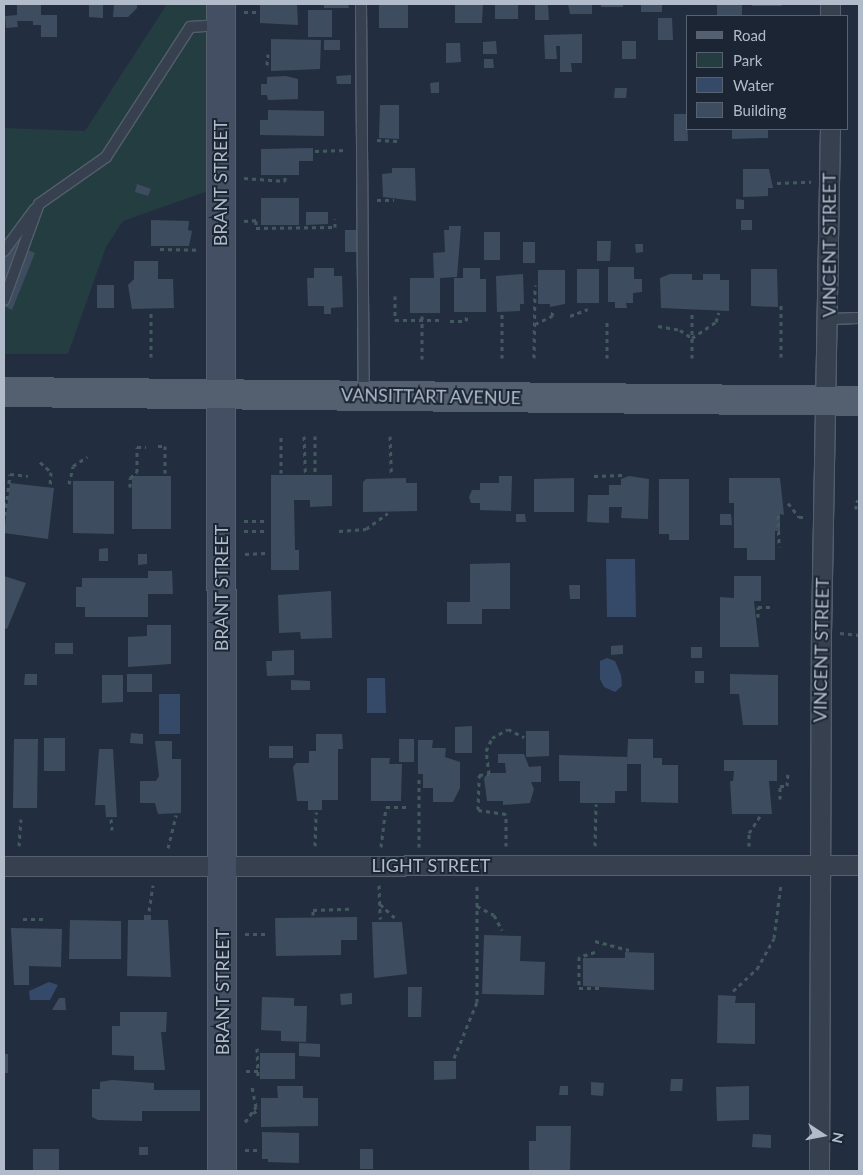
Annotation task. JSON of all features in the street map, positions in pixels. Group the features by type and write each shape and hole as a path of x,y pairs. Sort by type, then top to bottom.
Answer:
{"main road":[{"name":"VANSITTART AVENUE","path":"4,392 859,401"}],"street":[{"name":"BRANT STREET","path":"221,14 222,1171"},
{"name":"VINCENT STREET","path":"819,1171 819,865 825,400 829,319 830,130"},
{"name":"LIGHT STREET","path":"4,866 859,864"}],"lane":[{"path":"361,4 364,396"},
{"path":"4,251 39,204 106,157 190,27 221,14"},
{"path":"4,300 39,204"},
{"path":"829,319 859,318"}],"path":[{"path":"267,65 268,54"},
{"path":"315,151 362,150"},
{"path":"236,179 285,180 285,177"},
{"path":"777,183 830,182"},
{"path":"236,221 258,220 256,228 335,227 335,219"},
{"path":"160,249 220,250"},
{"path":"534,358 535,286"},
{"path":"395,296 396,320 422,318 441,320"},
{"path":"781,304 781,357"},
{"path":"570,316 588,309"},
{"path":"535,324 552,316 552,310"},
{"path":"151,357 152,311"},
{"path":"692,338 716,322 719,312"},
{"path":"692,313 692,358"},
{"path":"502,314 502,358"},
{"path":"450,321 466,321 466,315"},
{"path":"422,318 422,358"},
{"path":"607,358 608,319"},
{"path":"658,326 680,330 692,338"},
{"path":"281,473 282,436"},
{"path":"304,436 305,473"},
{"path":"315,436 315,472"},
{"path":"390,436 391,474"},
{"path":"158,446 165,446 165,473"},
{"path":"130,487 130,478 137,472 137,447 146,447"},
{"path":"69,484 73,466 87,457"},
{"path":"40,462 51,472 50,485"},
{"path":"5,515 10,474 28,476"},
{"path":"594,476 623,475"},
{"path":"856,509 856,501 859,501"},
{"path":"339,531 366,530 388,513"},
{"path":"778,515 779,547"},
{"path":"235,521 266,521"},
{"path":"235,531 266,531"},
{"path":"235,554 266,553"},
{"path":"758,617 758,608 770,607"},
{"path":"836,632 859,635"},
{"path":"506,849 506,814 480,812 479,775 489,774 486,751 492,738 508,729 524,737"},
{"path":"780,800 780,786 787,786 788,772"},
{"path":"419,779 419,850"},
{"path":"595,849 596,804"},
{"path":"381,850 386,807 409,807"},
{"path":"315,850 316,812"},
{"path":"168,852 176,815"},
{"path":"749,848 749,834 760,816"},
{"path":"19,852 21,819"},
{"path":"112,819 112,830"},
{"path":"734,991 757,969 774,938 781,878"},
{"path":"149,912 154,880"},
{"path":"379,880 380,919"},
{"path":"454,1058 478,1002 477,880"},
{"path":"380,904 397,920"},
{"path":"477,906 494,915 502,930"},
{"path":"313,915 313,910 349,909"},
{"path":"23,919 44,919"},
{"path":"237,934 269,934"},
{"path":"595,941 629,950"},
{"path":"595,952 579,957 579,988 599,988"},
{"path":"257,1048 258,1076"},
{"path":"252,1087 256,1098 252,1113"},
{"path":"237,1126 252,1113 260,1109"}],"green space":[{"path":"167,4 207,4 208,191 123,221 106,247 68,354 4,354 4,128 85,131"}],"water":[{"path":"606,559 635,559 636,617 607,617"},
{"path":"607,658 615,661 621,675 622,686 615,692 604,687 600,679 600,661"},
{"path":"367,678 385,678 386,713 367,713"},
{"path":"159,694 180,694 180,734 159,734"},
{"path":"49,982 58,985 50,1000 30,1000 29,991"}],"building":[{"path":"17,4 41,4 41,15 57,15 57,37 41,37 41,25 33,25 33,21 17,21 18,27 6,28 5,16 17,15"},
{"path":"89,4 103,4 103,18 89,17"},
{"path":"114,4 137,4 137,8 128,17 113,17"},
{"path":"260,4 297,4 298,25 260,23"},
{"path":"324,4 348,4 349,8 324,8"},
{"path":"379,4 408,5 408,28 379,28"},
{"path":"455,4 483,4 482,23 455,23"},
{"path":"495,4 518,4 518,19 495,19"},
{"path":"535,4 548,4 549,20 535,20"},
{"path":"568,4 592,4 592,14 570,14"},
{"path":"601,4 623,4 623,7 601,7"},
{"path":"641,4 662,4 662,12 641,12"},
{"path":"717,4 742,4 742,15 717,15"},
{"path":"752,4 781,4 782,6 752,6"},
{"path":"308,10 332,10 332,37 308,37"},
{"path":"658,18 672,18 673,40 658,40"},
{"path":"582,34 582,63 571,63 572,72 560,72 560,46 556,46 557,59 545,59 544,35"},
{"path":"271,39 321,40 320,69 271,71"},
{"path":"324,40 340,40 340,50 324,50"},
{"path":"496,41 497,54 483,54 483,42"},
{"path":"622,41 636,41 636,59 622,59"},
{"path":"446,43 460,43 461,62 446,63"},
{"path":"484,59 493,59 494,68 484,68"},
{"path":"351,75 351,84 337,84 336,76"},
{"path":"286,76 298,79 298,99 268,100 267,95 261,95 261,84 267,84 267,77"},
{"path":"439,82 439,93 431,93 430,83"},
{"path":"615,88 627,88 626,98 614,98"},
{"path":"380,105 399,105 399,139 379,138"},
{"path":"268,110 324,111 324,136 260,135 260,120 268,120"},
{"path":"674,114 686,114 688,141 674,141"},
{"path":"732,130 768,130 768,138 732,139"},
{"path":"313,148 313,161 299,161 299,175 261,175 261,149"},
{"path":"392,168 415,168 416,201 383,197 382,174 392,173"},
{"path":"743,169 769,169 773,188 768,188 768,196 743,197"},
{"path":"137,184 151,189 148,196 135,192"},
{"path":"261,198 299,198 299,225 261,225"},
{"path":"736,199 744,200 744,209 736,209"},
{"path":"306,212 328,212 328,224 306,225"},
{"path":"151,220 189,221 188,230 192,231 189,246 151,246"},
{"path":"741,220 752,220 752,230 741,230"},
{"path":"449,226 461,226 457,277 440,278 440,313 410,313 410,278 434,278 433,253 445,252 444,230 449,230"},
{"path":"345,230 359,230 359,252 345,252"},
{"path":"484,232 500,232 500,260 484,260"},
{"path":"4,240 35,253 12,310 4,306"},
{"path":"597,241 611,241 610,261 597,261"},
{"path":"523,242 535,242 535,263 523,263"},
{"path":"635,244 643,244 643,252 636,253"},
{"path":"134,261 158,261 158,279 173,279 174,308 132,309 128,285 134,279"},
{"path":"608,267 634,267 634,279 642,279 642,292 633,293 633,303 626,303 627,308 615,308 615,302 608,302"},
{"path":"314,268 334,268 334,276 342,276 343,307 331,308 331,314 324,314 324,306 308,306 307,278 314,278"},
{"path":"463,268 480,268 480,279 486,279 486,312 454,312 454,278 463,278"},
{"path":"577,269 599,269 599,303 577,303"},
{"path":"751,269 777,269 778,307 751,306"},
{"path":"538,270 565,270 565,304 550,307 550,304 538,304"},
{"path":"523,274 524,304 520,304 520,311 497,312 496,276"},
{"path":"670,274 692,274 692,280 703,280 703,274 720,274 720,280 729,280 729,311 661,308 660,278"},
{"path":"97,285 114,285 114,308 97,308"},
{"path":"271,475 332,475 332,506 310,507 310,500 294,500 295,550 299,550 299,570 271,570"},
{"path":"132,476 171,476 171,529 132,529"},
{"path":"499,476 512,476 511,511 480,510 480,503 471,503 469,497 472,490 480,490 480,483 499,483"},
{"path":"629,476 649,479 648,519 621,518 622,507 609,507 609,523 587,522 588,495 609,495 609,485 621,485 621,479"},
{"path":"406,478 406,483 417,483 417,511 363,512 363,482 366,479"},
{"path":"574,478 574,512 534,512 534,479"},
{"path":"729,478 780,478 784,515 780,514 780,531 775,531 775,560 747,560 747,548 734,548 734,503 729,503"},
{"path":"659,479 689,479 689,540 669,540 669,534 659,534"},
{"path":"73,481 114,481 114,534 73,533"},
{"path":"10,483 54,488 48,539 4,533"},
{"path":"516,514 525,514 526,522 516,522"},
{"path":"720,514 731,514 732,525 720,525"},
{"path":"108,548 108,561 99,561 99,549"},
{"path":"138,554 147,554 147,564 138,565"},
{"path":"510,563 510,609 482,609 482,624 447,624 447,602 470,602 470,564"},
{"path":"148,571 172,571 173,594 148,594 148,617 85,617 85,607 76,607 76,587 82,587 82,578 148,578"},
{"path":"4,576 26,583 7,629 4,628"},
{"path":"734,576 761,576 761,601 754,601 759,647 720,647 720,597 734,598"},
{"path":"569,585 580,585 580,599 570,599"},
{"path":"331,591 332,638 301,639 300,632 279,633 278,595"},
{"path":"147,625 171,625 171,664 128,667 128,637 147,636"},
{"path":"55,643 73,643 73,654 55,654"},
{"path":"623,645 623,654 611,655 611,646"},
{"path":"691,647 702,647 702,658 691,658"},
{"path":"294,650 294,675 267,676 266,661 272,661 272,651"},
{"path":"695,671 704,671 704,683 695,683"},
{"path":"25,674 37,674 37,685 24,685"},
{"path":"127,674 152,674 152,692 127,692"},
{"path":"730,674 778,675 778,725 743,725 739,694 730,694"},
{"path":"102,675 123,675 123,702 102,703"},
{"path":"291,680 310,681 310,690 291,690"},
{"path":"472,726 472,753 455,753 455,727"},
{"path":"526,731 549,731 549,756 526,757"},
{"path":"131,733 143,734 143,744 130,743"},
{"path":"316,734 342,734 343,749 338,749 338,800 322,800 322,810 308,810 308,801 297,801 293,767 296,763 309,763 309,751 316,751"},
{"path":"44,738 65,738 65,771 44,771"},
{"path":"14,739 38,739 37,808 13,808"},
{"path":"399,739 414,739 414,762 399,762"},
{"path":"628,739 653,739 653,758 662,758 662,765 678,765 678,803 641,802 641,764 627,764"},
{"path":"418,740 433,740 432,748 446,748 445,757 460,762 460,788 453,802 433,802 433,788 423,788 423,774 418,774"},
{"path":"155,741 172,741 172,759 181,759 181,813 158,814 155,803 140,803 140,781 156,781 159,776"},
{"path":"269,746 293,746 293,758 269,758"},
{"path":"99,749 113,749 117,817 106,817 105,805 95,805"},
{"path":"498,754 524,754 529,767 541,766 541,782 531,782 534,789 530,803 503,805 503,801 487,801 484,778 488,773 506,773 505,763 498,763"},
{"path":"559,755 627,757 627,791 615,791 615,803 580,803 580,781 559,781"},
{"path":"371,758 390,758 389,764 402,764 401,801 371,801"},
{"path":"724,760 777,760 777,781 769,781 772,814 732,814 730,781 733,781 734,771 724,771"},
{"path":"144,915 151,915 151,920 168,920 171,977 127,976 128,920 144,920"},
{"path":"357,917 357,940 341,940 341,955 276,956 275,918"},
{"path":"70,920 121,921 121,959 69,959"},
{"path":"372,922 402,922 407,974 374,978"},
{"path":"11,928 62,929 61,967 29,966 29,985 14,985"},
{"path":"484,935 521,936 520,961 545,962 544,995 482,994"},
{"path":"625,952 654,953 654,990 583,986 583,958 625,958"},
{"path":"408,987 422,987 421,1017 408,1017"},
{"path":"352,993 352,1004 341,1005 340,994"},
{"path":"718,995 736,996 735,1003 755,1003 755,1044 717,1043"},
{"path":"262,997 294,998 294,1006 307,1006 306,1042 281,1041 281,1031 261,1030"},
{"path":"59,998 65,998 66,1010 52,1010"},
{"path":"120,1012 167,1012 166,1032 161,1032 165,1070 134,1070 134,1056 112,1055 112,1026 120,1026"},
{"path":"299,1043 320,1044 320,1057 299,1056"},
{"path":"260,1053 295,1053 295,1079 260,1079"},
{"path":"4,1054 8,1054 8,1073 4,1073"},
{"path":"434,1061 456,1061 456,1079 434,1080"},
{"path":"671,1079 683,1079 682,1091 670,1091"},
{"path":"112,1080 154,1083 154,1090 200,1090 200,1111 142,1111 142,1121 98,1120 92,1117 92,1089 100,1089 100,1082"},
{"path":"591,1082 604,1083 603,1096 591,1095"},
{"path":"277,1086 303,1086 303,1098 318,1098 318,1126 261,1127 261,1098 278,1098"},
{"path":"560,1086 568,1086 568,1095 559,1095"},
{"path":"749,1086 749,1120 717,1121 716,1087"},
{"path":"536,1126 571,1126 570,1171 529,1171 529,1141 536,1141"},
{"path":"262,1132 299,1133 299,1163 268,1162 268,1159 262,1159"},
{"path":"753,1134 771,1135 771,1148 752,1147"},
{"path":"139,1147 148,1147 148,1155 139,1155"},
{"path":"33,1149 59,1149 59,1171 33,1171"},
{"path":"360,1149 373,1149 373,1169 360,1169"}]}
